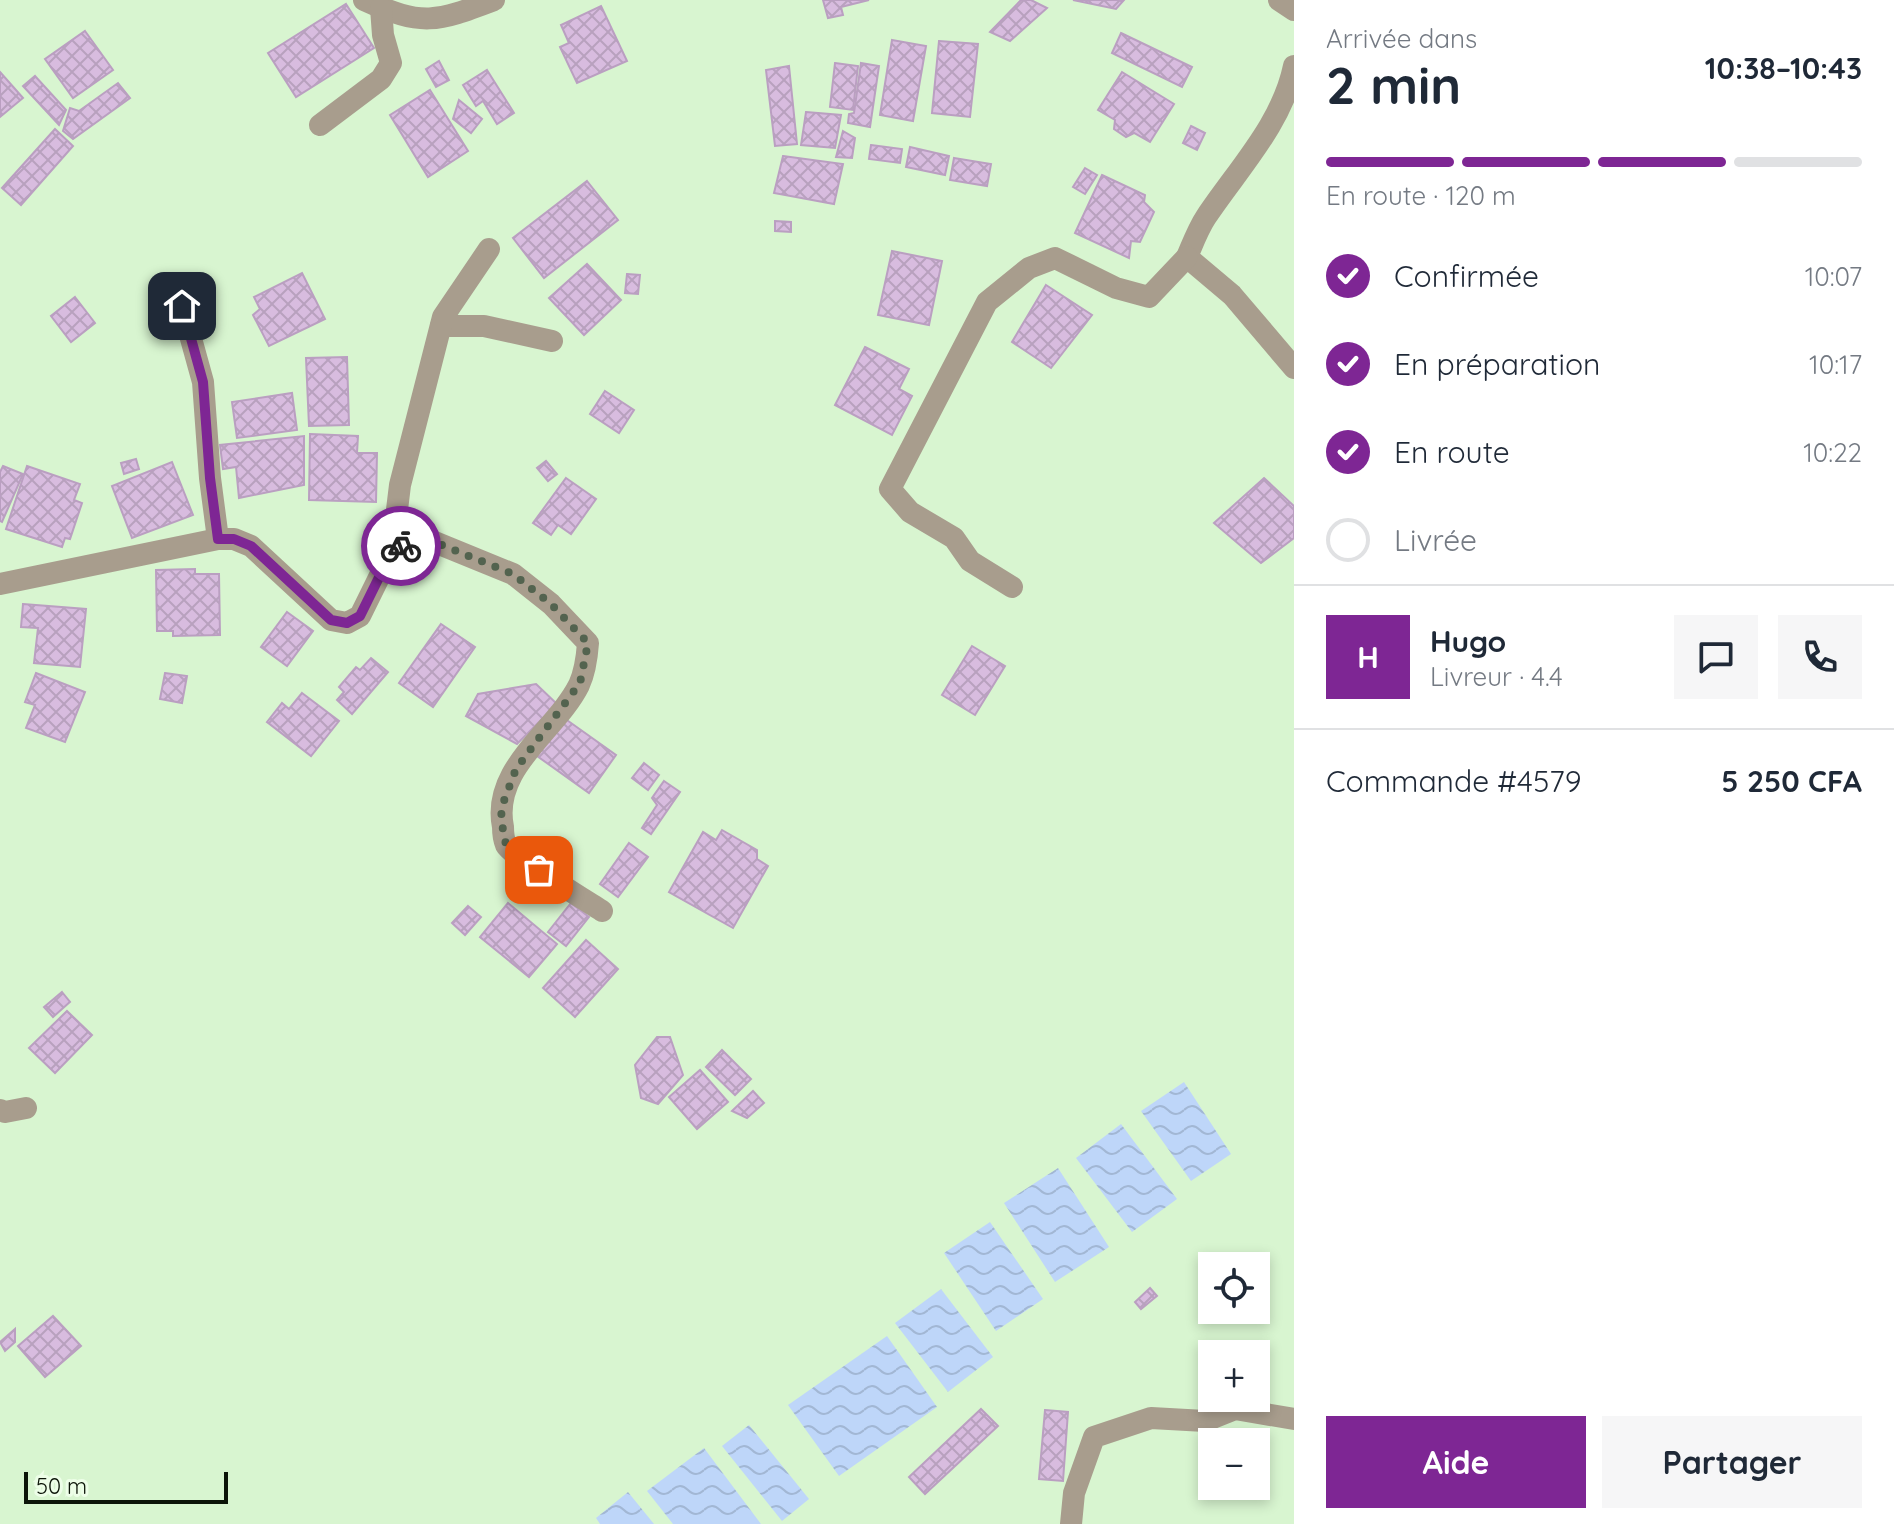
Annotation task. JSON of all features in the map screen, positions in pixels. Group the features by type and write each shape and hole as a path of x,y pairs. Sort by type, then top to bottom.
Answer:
{"street":[{"path":"373,4 418,20 449,17 494,0"},
{"path":"1279,0 1294,10"},
{"path":"320,125 381,79 391,63 373,4"},
{"path":"1012,587 970,561 954,538 910,512 890,489 952,365 987,302 1029,268 1055,258 1116,288 1149,297 1187,257 1204,220 1259,145 1291,82 1294,66"},
{"path":"0,584 218,539 234,539 251,546 331,620 347,623 360,616 392,551 400,485 443,317 489,249"},
{"path":"1187,257 1232,295 1294,368"},
{"path":"182,306 203,382 218,539"},
{"path":"441,326 484,326 552,341"},
{"path":"392,551 413,540 432,541 513,574 551,604 588,643 580,683 516,769 506,791 501,819 506,845 518,858 602,911"},
{"path":"0,1110 26,1108"},
{"path":"1071,1524 1074,1493 1094,1437 1151,1418 1205,1421 1235,1409 1294,1419"}],"water":[{"path":"1184,1082 1231,1154 1191,1181 1141,1111"},
{"path":"1121,1124 1177,1199 1132,1232 1076,1158"},
{"path":"1058,1168 1109,1247 1055,1282 1004,1203"},
{"path":"990,1222 1043,1299 996,1331 944,1253"},
{"path":"941,1289 993,1357 948,1392 895,1323"},
{"path":"887,1336 937,1407 839,1476 788,1405"},
{"path":"749,1425 809,1499 782,1521 722,1446"},
{"path":"704,1448 761,1524 673,1524 647,1491"},
{"path":"628,1492 654,1524 600,1524 596,1518"}],"building":[{"path":"823,0 869,0 841,7 843,15 828,18"},
{"path":"1021,0 1031,0 1047,8 1010,41 990,32"},
{"path":"1073,0 1124,0 1116,9"},
{"path":"346,4 374,48 296,97 268,53"},
{"path":"601,6 627,61 577,83 560,47 569,43 561,25"},
{"path":"85,31 113,70 73,98 45,59"},
{"path":"1121,33 1192,67 1182,87 1112,53"},
{"path":"892,40 926,46 913,121 880,115"},
{"path":"939,41 978,44 970,117 932,113"},
{"path":"439,61 449,80 436,87 426,69"},
{"path":"835,63 858,66 853,110 830,107"},
{"path":"861,63 879,66 870,127 848,123 849,114 854,113"},
{"path":"789,66 797,144 775,146 766,70"},
{"path":"487,70 514,113 497,124 483,101 476,106 463,85"},
{"path":"0,72 23,98 0,117"},
{"path":"1122,72 1174,104 1150,142 1134,133 1126,137 1114,129 1115,120 1098,110"},
{"path":"35,76 66,110 59,125 23,86"},
{"path":"118,83 130,98 73,139 63,131 70,108 79,111"},
{"path":"430,90 468,151 428,177 390,115"},
{"path":"459,100 482,119 471,133 453,119"},
{"path":"806,112 841,115 835,148 801,145"},
{"path":"1191,126 1205,133 1197,150 1183,143"},
{"path":"55,129 73,146 21,205 2,188"},
{"path":"843,131 855,138 852,158 836,157"},
{"path":"871,145 902,149 900,163 869,159"},
{"path":"910,147 949,156 945,175 906,167"},
{"path":"783,156 843,164 834,204 774,193"},
{"path":"954,158 991,164 987,186 950,180"},
{"path":"1085,168 1097,175 1085,194 1073,187"},
{"path":"1102,175 1145,195 1144,202 1154,212 1140,242 1131,241 1129,258 1075,233"},
{"path":"587,181 618,220 544,278 513,238"},
{"path":"775,221 791,222 791,232 775,231"},
{"path":"892,251 942,261 929,325 878,315"},
{"path":"587,264 621,300 584,335 549,298"},
{"path":"302,273 325,319 269,346 253,315 260,309 254,297"},
{"path":"627,274 640,275 638,294 625,293"},
{"path":"1046,285 1092,315 1051,368 1012,342"},
{"path":"75,297 95,323 71,342 51,316"},
{"path":"865,347 909,369 899,389 912,396 892,435 835,405"},
{"path":"347,357 349,425 309,426 306,358"},
{"path":"605,391 634,410 619,433 590,414"},
{"path":"292,393 297,430 237,438 232,402"},
{"path":"310,434 358,436 357,453 377,453 376,502 309,500"},
{"path":"304,436 304,485 239,498 236,467 223,469 220,445"},
{"path":"136,459 139,469 124,474 121,463"},
{"path":"546,461 557,474 548,481 537,468"},
{"path":"172,462 193,515 132,538 112,486"},
{"path":"3,466 23,474 2,522 0,472"},
{"path":"27,466 80,484 74,500 82,503 70,539 65,538 62,547 6,529"},
{"path":"566,478 596,499 571,534 558,525 551,535 533,523"},
{"path":"1264,478 1294,506 1294,538 1261,563 1214,523"},
{"path":"195,569 195,574 219,574 220,635 173,636 173,631 157,631 156,570"},
{"path":"23,604 86,609 80,667 34,663 38,628 21,627"},
{"path":"287,612 313,631 287,666 261,647"},
{"path":"441,624 475,647 433,707 399,683"},
{"path":"972,646 1005,666 975,715 942,695"},
{"path":"371,658 388,672 352,714 337,700 344,692 339,687 356,667 360,670"},
{"path":"36,673 85,692 65,742 26,728 35,705 25,702"},
{"path":"165,673 187,676 182,703 160,699"},
{"path":"536,684 557,704 517,744 466,716 478,694"},
{"path":"302,693 339,721 311,756 267,722 282,703 289,709"},
{"path":"564,718 616,755 589,793 537,756"},
{"path":"644,763 659,775 648,790 632,778"},
{"path":"664,781 680,792 651,834 642,828 657,805 652,798"},
{"path":"722,830 757,850 757,859 768,866 733,928 669,892 703,832 716,840"},
{"path":"629,843 648,857 618,897 600,884"},
{"path":"508,903 557,944 529,977 480,937"},
{"path":"571,903 589,917 566,946 548,932"},
{"path":"468,906 481,917 465,935 452,923"},
{"path":"586,940 618,969 575,1017 543,988"},
{"path":"62,992 70,1002 53,1017 44,1007"},
{"path":"67,1011 92,1035 55,1073 29,1048"},
{"path":"657,1037 670,1037 683,1075 658,1104 641,1098 635,1065"},
{"path":"722,1050 751,1079 735,1095 706,1067"},
{"path":"700,1070 728,1102 697,1129 669,1097"},
{"path":"753,1091 764,1103 747,1118 732,1111"},
{"path":"1150,1288 1157,1296 1141,1309 1135,1302"},
{"path":"53,1316 81,1346 45,1377 18,1346"},
{"path":"15,1329 15,1342 5,1351 0,1342"},
{"path":"981,1409 998,1426 925,1494 909,1477"},
{"path":"1045,1410 1068,1412 1063,1481 1039,1479"}],"way so far":[{"path":"401,546 413,540 432,541 513,574 551,604 588,643 580,683 516,769 502,806 506,845 518,858 539,870"}],"route":[{"path":"182,306 203,382 218,539 234,539 251,546 331,620 347,623 360,616 392,551 401,546"}]}
